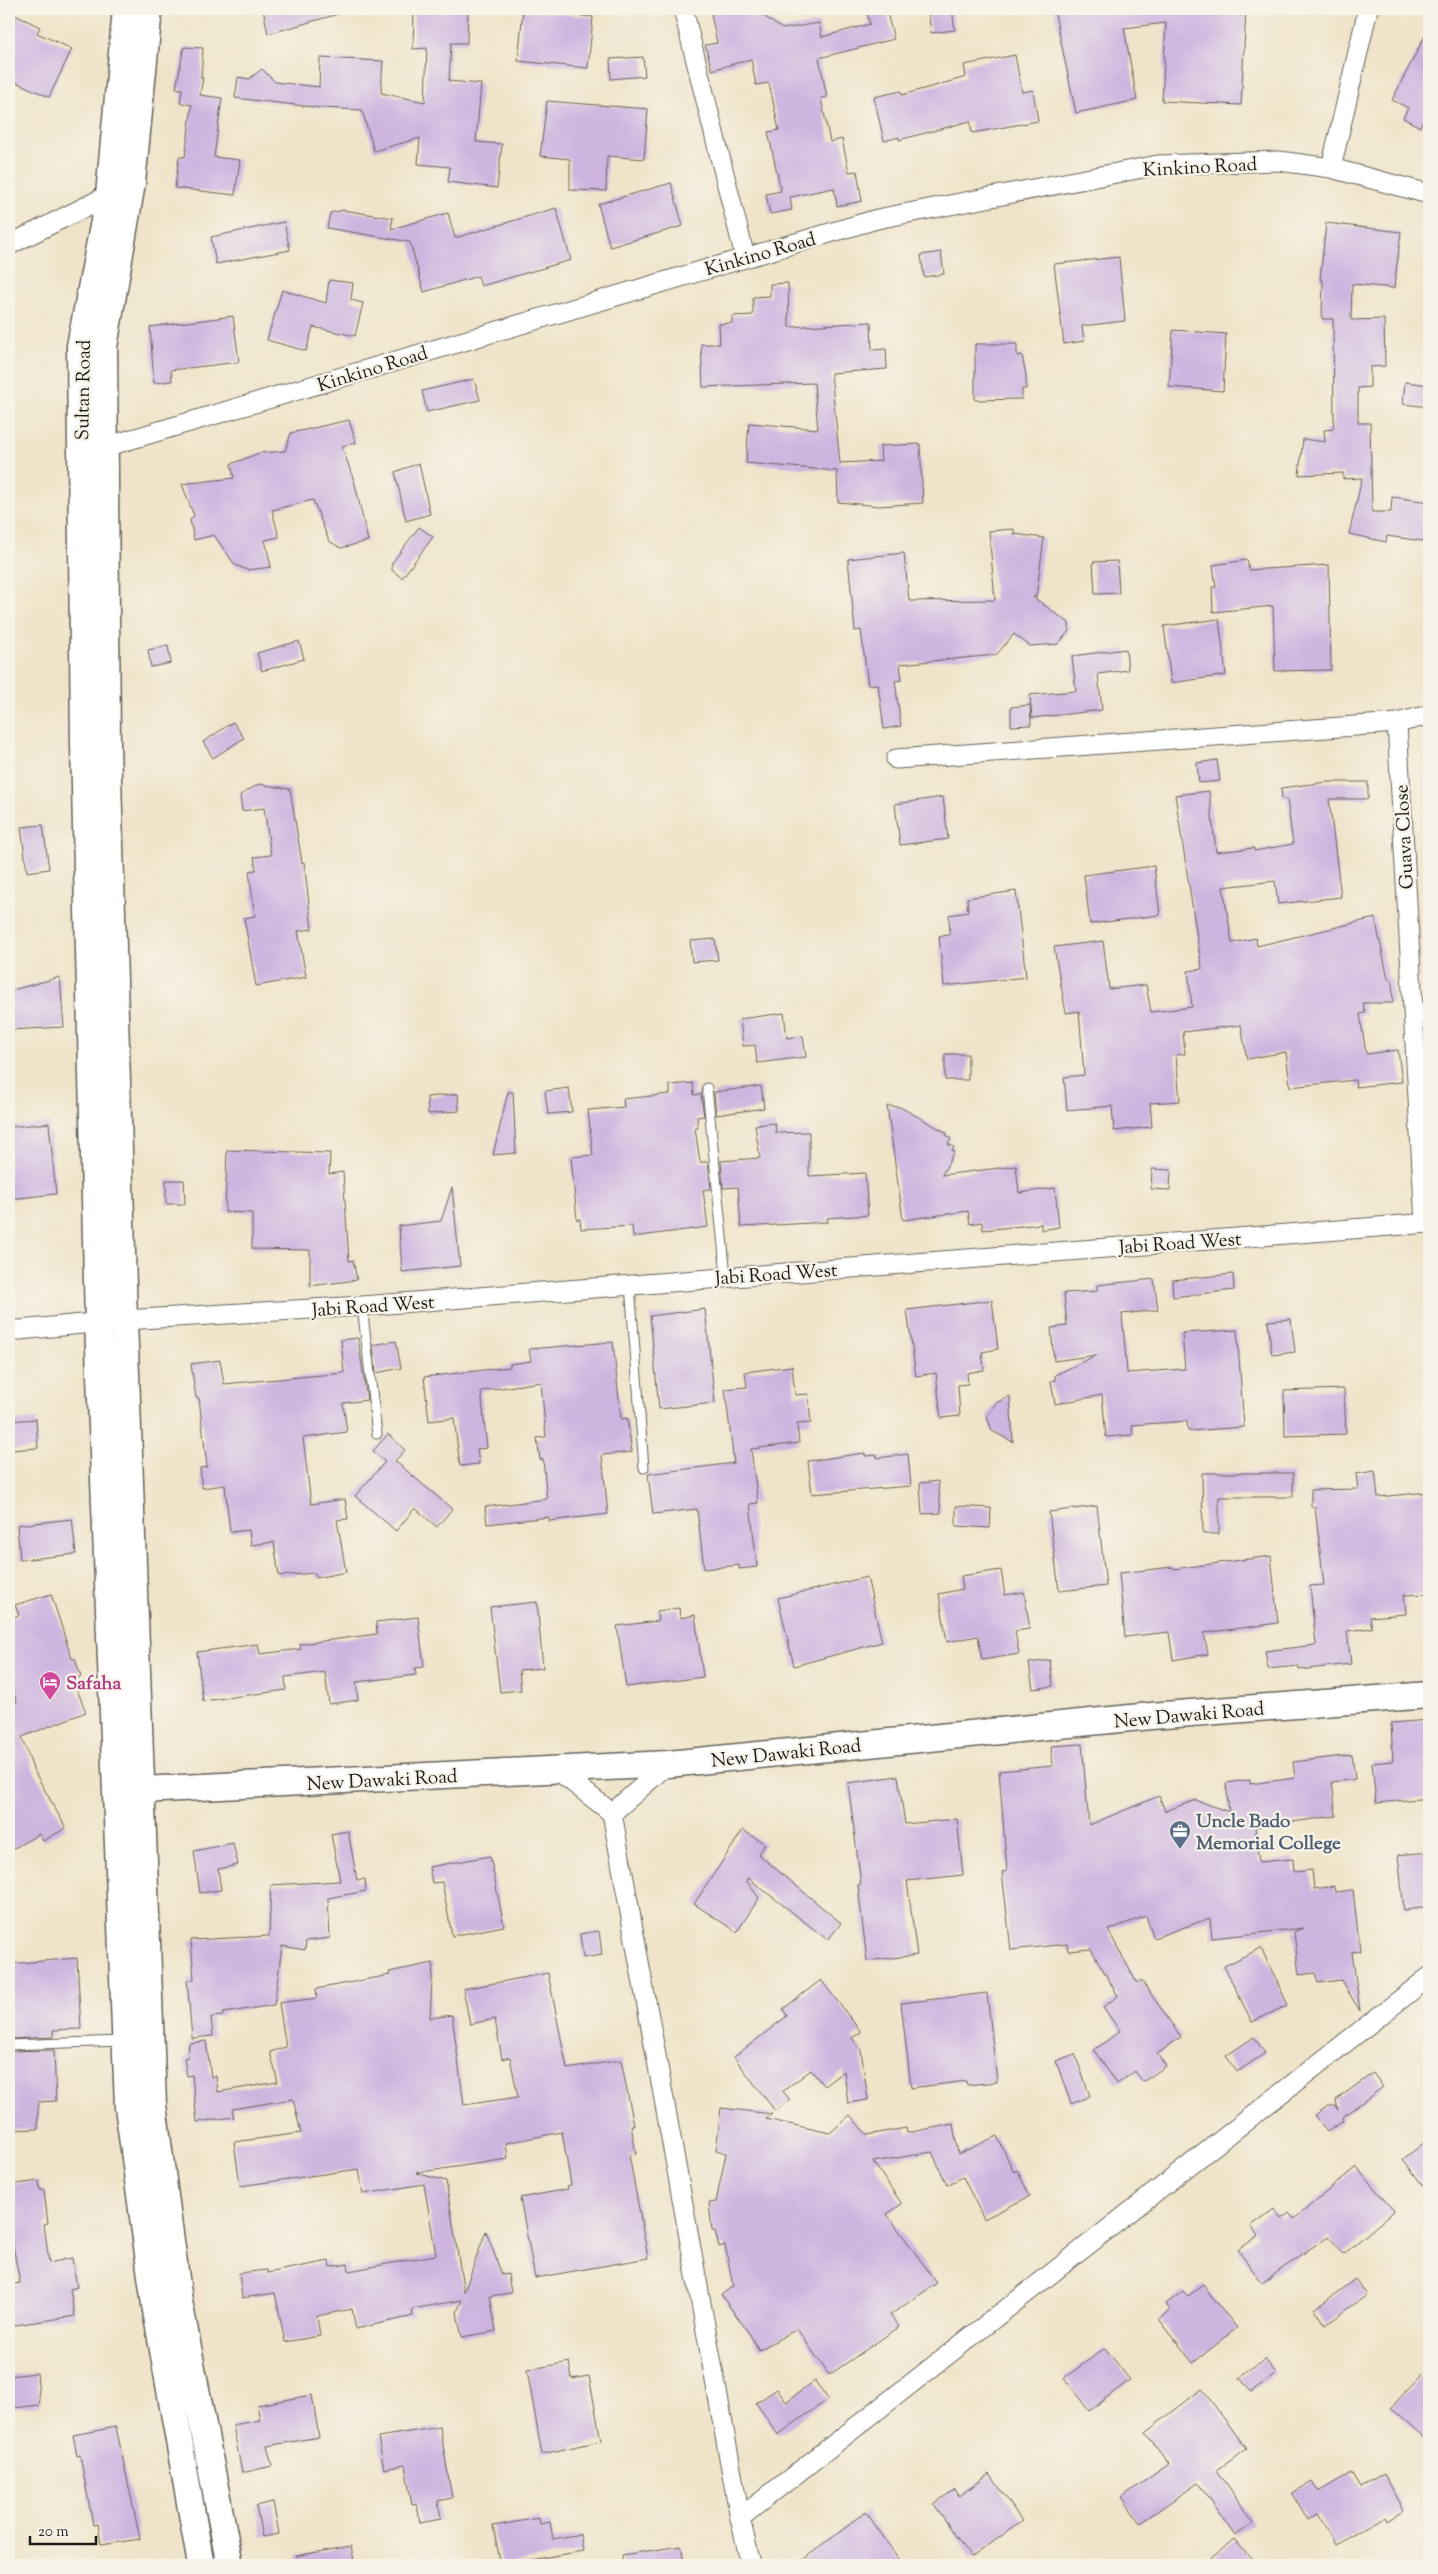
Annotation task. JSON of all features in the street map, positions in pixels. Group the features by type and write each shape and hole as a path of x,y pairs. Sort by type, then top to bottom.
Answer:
{"street":[{"name":"Sultan Road","path":"96,744 80,346 109,194 126,9"},
{"name":"Sultan Road","path":"96,744 105,447 104,347 132,183 149,9"},
{"path":"683,9 745,257"},
{"path":"1331,168 1368,9"},
{"name":"Kinkino Road","path":"105,447 877,219 1158,165 1279,161 1331,168 1429,194"},
{"path":"9,244 132,183"},
{"path":"896,759 1397,723 1429,714"},
{"name":"Guava Close","path":"1397,723 1427,1223"},
{"path":"96,744 98,1322 128,2107 154,2305 201,2565"},
{"path":"97,809 124,1320 153,2105 179,2301 230,2565"},
{"name":"Jabi Road West","path":"9,1331 124,1320 362,1306 726,1276 1427,1223"},
{"name":"New Dawaki Road","path":"141,1790 668,1764 1141,1717 1429,1695"},
{"path":"612,1813 668,1764"},
{"path":"557,1770 612,1813 740,2518 751,2565"},
{"path":"740,2518 1429,1977"}],"lane":[{"path":"707,1088 726,1276"},
{"path":"630,1284 644,1468"},
{"path":"362,1306 377,1434"},
{"path":"9,2045 126,2041"}],"building":[{"path":"263,9 337,9 338,14 268,34"},
{"path":"414,9 468,9 467,43 451,43 449,81 481,84 476,142 502,144 497,188 448,182 450,167 418,164 420,138 374,151 362,110 322,108 235,98 238,77 249,79 262,69 275,82 319,87 320,58 383,61 381,93 425,102 427,48 413,49"},
{"path":"710,9 754,9 782,29 819,23 822,37 870,24 867,14 886,9 894,39 819,58 827,97 821,98 830,142 842,139 849,172 857,171 862,201 837,206 834,188 790,197 792,210 770,214 766,194 781,191 768,132 779,130 769,83 756,85 751,59 712,70 705,45 717,43"},
{"path":"928,9 952,9 955,30 931,33"},
{"path":"1054,9 1246,9 1241,105 1162,101 1166,23 1124,28 1137,100 1076,113"},
{"path":"523,10 593,17 588,68 518,61"},
{"path":"9,12 40,27 37,33 72,49 49,97 9,79"},
{"path":"1429,28 1429,109 1420,127 1403,118 1408,108 1392,100"},
{"path":"184,47 203,48 201,78 203,78 200,95 222,98 214,157 240,160 235,195 175,188 179,157 185,157 192,105 180,103 182,89 176,88"},
{"path":"1015,55 1022,92 1033,90 1038,121 972,133 970,121 899,140 899,137 884,141 874,97 901,91 902,95 966,77 964,65"},
{"path":"643,57 645,76 611,79 610,59"},
{"path":"547,101 648,109 644,159 607,156 606,191 570,190 570,159 540,156"},
{"path":"671,183 683,226 610,247 598,204"},
{"path":"556,208 571,260 481,286 478,276 424,292 410,242 327,228 330,213 343,210 393,218 391,229 448,213 455,238"},
{"path":"284,222 290,250 216,264 211,237"},
{"path":"1326,223 1401,232 1394,288 1352,284 1351,320 1384,319 1385,366 1370,367 1370,387 1358,388 1358,423 1370,423 1372,512 1391,512 1392,497 1429,502 1429,542 1387,536 1386,542 1349,534 1362,478 1343,479 1343,473 1299,475 1303,439 1325,442 1324,430 1333,429 1334,420 1333,319 1322,319 1323,280 1320,280"},
{"path":"941,252 944,274 924,277 921,255"},
{"path":"1119,257 1125,321 1082,326 1084,341 1064,344 1054,264"},
{"path":"329,280 353,283 351,300 363,303 355,336 313,327 306,351 267,340 282,290 326,303"},
{"path":"788,283 789,327 871,322 872,350 886,349 887,369 831,373 840,463 881,461 880,446 920,444 923,503 879,506 838,502 837,471 746,463 749,423 818,429 814,383 703,387 701,344 720,344 719,324 732,323 732,316 753,315 753,297 770,296 770,284"},
{"path":"233,316 239,362 171,370 172,381 154,383 150,327"},
{"path":"1173,330 1226,334 1223,391 1169,387"},
{"path":"975,344 1017,344 1017,356 1022,355 1026,376 1026,389 1022,389 1022,399 975,400"},
{"path":"474,379 480,400 427,412 422,391"},
{"path":"1405,382 1429,385 1429,407 1403,404"},
{"path":"349,420 356,443 342,446 355,484 368,541 341,548 329,541 313,500 272,510 279,537 265,540 271,567 248,570 235,565 214,535 194,540 190,520 194,516 182,484 234,478 231,464 259,453 285,451 291,433"},
{"path":"419,463 430,514 406,521 395,472"},
{"path":"419,527 433,537 402,578 392,570 392,563"},
{"path":"1014,529 1014,534 1044,538 1036,597 1033,597 1069,623 1069,631 1058,644 1030,646 1014,634 996,655 900,664 902,680 895,681 901,726 884,729 878,684 868,685 861,630 855,631 848,559 904,553 909,601 995,600 989,531"},
{"path":"1247,560 1249,570 1329,565 1331,670 1275,671 1273,606 1213,612 1212,587 1216,587 1213,565"},
{"path":"1117,561 1119,593 1095,594 1093,562"},
{"path":"1219,619 1226,675 1171,683 1164,626"},
{"path":"299,641 304,659 262,671 257,653"},
{"path":"168,646 171,663 151,667 148,650"},
{"path":"1126,649 1128,670 1098,674 1102,710 1032,718 1030,695 1076,691 1072,656"},
{"path":"1030,705 1031,725 1011,726 1011,707"},
{"path":"233,722 244,738 213,758 203,742"},
{"path":"1217,760 1220,781 1199,783 1197,763"},
{"path":"1327,782 1368,782 1368,799 1329,799 1341,897 1278,904 1275,881 1223,887 1232,943 1256,938 1257,946 1375,918 1388,979 1392,979 1393,1003 1363,1003 1365,1013 1360,1014 1366,1054 1398,1050 1402,1082 1356,1087 1355,1080 1290,1087 1286,1052 1247,1059 1241,1025 1183,1032 1185,1054 1176,1055 1180,1101 1150,1103 1152,1127 1114,1131 1112,1106 1067,1110 1064,1077 1084,1075 1079,1011 1066,1013 1054,947 1103,941 1109,989 1146,985 1151,1012 1192,1007 1188,971 1202,969 1175,795 1209,791 1216,852 1254,848 1254,851 1293,844 1287,799 1282,799 1281,788"},
{"path":"259,784 290,789 302,863 304,862 312,929 298,931 306,977 256,986 244,918 255,916 249,871 256,870 254,857 271,855 264,808 242,811 240,795"},
{"path":"943,797 948,839 900,845 895,804"},
{"path":"43,825 49,869 27,872 21,827"},
{"path":"1154,866 1160,915 1090,924 1084,875"},
{"path":"1016,891 1026,977 944,986 939,936 950,935 949,915 968,912 967,898"},
{"path":"715,939 718,960 692,962 690,941"},
{"path":"60,977 64,1027 9,1030 9,991"},
{"path":"784,1013 787,1038 803,1036 806,1057 757,1063 755,1045 743,1046 740,1019"},
{"path":"945,1054 968,1054 968,1080 945,1080"},
{"path":"693,1083 694,1095 701,1094 704,1116 697,1117 698,1128 695,1128 700,1162 708,1162 711,1189 703,1190 708,1227 633,1237 632,1226 581,1229 580,1219 577,1220 571,1157 593,1155 588,1110 624,1107 623,1099 670,1094 670,1085"},
{"path":"761,1086 764,1108 716,1115 714,1092"},
{"path":"569,1088 572,1112 548,1114 545,1091"},
{"path":"508,1092 513,1092 516,1153 493,1155"},
{"path":"458,1094 459,1111 428,1114 427,1097"},
{"path":"887,1106 900,1107 947,1133 946,1135 951,1138 948,1144 954,1147 952,1151 954,1152 942,1175 1016,1166 1019,1193 1055,1188 1059,1227 1041,1230 1041,1224 983,1230 982,1222 970,1224 968,1211 903,1220"},
{"path":"49,1123 56,1194 9,1199 9,1127"},
{"path":"775,1123 776,1133 809,1132 809,1176 865,1173 868,1215 827,1218 828,1222 741,1227 738,1187 723,1188 721,1161 760,1158 755,1125"},
{"path":"227,1150 330,1153 329,1174 343,1172 349,1261 353,1260 357,1280 310,1286 310,1250 252,1249 252,1213 225,1212"},
{"path":"1152,1169 1171,1170 1170,1190 1151,1189"},
{"path":"166,1180 184,1180 185,1204 166,1204"},
{"path":"452,1187 460,1266 402,1272 399,1226 441,1221"},
{"path":"1233,1274 1234,1290 1173,1297 1172,1280"},
{"path":"1154,1279 1158,1310 1122,1314 1127,1373 1185,1369 1182,1333 1237,1330 1244,1427 1188,1431 1187,1421 1132,1425 1133,1435 1106,1437 1102,1395 1055,1404 1051,1381 1055,1380 1055,1375 1097,1355 1054,1361 1051,1328 1067,1326 1064,1293 1097,1291 1097,1285"},
{"path":"992,1300 998,1349 982,1352 984,1370 967,1373 968,1384 958,1385 960,1416 941,1418 936,1373 916,1376 907,1310"},
{"path":"705,1309 715,1403 659,1409 650,1316"},
{"path":"1291,1319 1295,1352 1272,1355 1268,1321"},
{"path":"358,1338 367,1400 343,1403 347,1432 303,1438 311,1504 345,1499 348,1519 337,1520 346,1572 316,1578 315,1573 279,1576 274,1542 251,1545 249,1530 230,1532 225,1485 202,1488 200,1468 207,1467 199,1398 196,1398 191,1364 220,1360 224,1384 344,1373 341,1340"},
{"path":"396,1341 401,1368 376,1373 373,1345"},
{"path":"613,1342 621,1419 627,1418 632,1452 602,1455 608,1514 549,1521 549,1517 487,1524 485,1507 547,1499 543,1459 540,1460 537,1438 546,1437 541,1382 481,1391 487,1448 477,1449 479,1464 460,1466 454,1418 429,1421 424,1377 510,1367 510,1364 531,1361 529,1349"},
{"path":"792,1366 795,1395 808,1394 811,1423 797,1424 799,1443 751,1449 758,1503 750,1504 757,1567 739,1569 739,1565 704,1569 697,1509 653,1514 648,1474 734,1463 725,1389 747,1387 745,1372"},
{"path":"1344,1389 1346,1434 1285,1436 1284,1391"},
{"path":"1010,1396 1013,1442 992,1431 987,1416 996,1403"},
{"path":"36,1419 38,1448 9,1450 9,1421"},
{"path":"388,1434 405,1450 395,1461 452,1509 437,1527 415,1508 396,1531 355,1496 385,1462 373,1451"},
{"path":"865,1453 865,1456 877,1455 877,1458 908,1454 911,1486 812,1494 808,1461"},
{"path":"1375,1471 1378,1497 1429,1492 1429,1594 1404,1595 1406,1614 1370,1617 1372,1628 1347,1631 1351,1664 1299,1670 1299,1666 1268,1669 1265,1651 1316,1645 1310,1586 1324,1585 1315,1507 1311,1507 1311,1490 1358,1489 1356,1474"},
{"path":"1202,1473 1293,1473 1293,1497 1219,1497 1219,1534 1203,1534"},
{"path":"938,1481 941,1513 922,1514 920,1483"},
{"path":"956,1506 991,1508 990,1528 956,1526"},
{"path":"1097,1506 1106,1586 1059,1591 1049,1512"},
{"path":"72,1519 76,1554 20,1560 17,1525"},
{"path":"1271,1556 1278,1623 1204,1633 1208,1654 1173,1660 1169,1632 1125,1637 1119,1573 1173,1567 1174,1569"},
{"path":"1001,1570 1005,1595 1024,1592 1030,1629 1015,1631 1019,1654 982,1660 978,1636 947,1642 939,1594 963,1589 961,1576"},
{"path":"867,1577 882,1642 794,1666 778,1598"},
{"path":"51,1594 72,1659 75,1658 81,1677 73,1680 86,1712 22,1737 33,1769 66,1828 43,1841 39,1834 9,1851 9,1706 17,1702 9,1681 9,1618 19,1615 15,1605"},
{"path":"537,1602 543,1668 519,1670 521,1690 500,1692 490,1607"},
{"path":"679,1608 680,1618 695,1615 703,1677 626,1687 617,1626 658,1621 657,1611"},
{"path":"418,1617 424,1667 415,1668 416,1675 356,1682 358,1700 329,1704 325,1672 285,1677 286,1690 203,1701 197,1652 258,1644 260,1654 301,1649 300,1644 377,1634 376,1622"},
{"path":"1050,1660 1053,1686 1033,1689 1029,1663"},
{"path":"1429,1720 1429,1798 1376,1803 1372,1763 1393,1761 1391,1723"},
{"path":"1082,1744 1089,1825 1159,1796 1165,1811 1196,1800 1229,1812 1226,1783 1250,1780 1250,1784 1295,1778 1293,1762 1352,1755 1355,1779 1332,1782 1336,1816 1255,1827 1259,1862 1293,1859 1294,1872 1312,1870 1314,1889 1334,1886 1335,1892 1353,1890 1360,1951 1352,1952 1360,2011 1341,1980 1318,1983 1315,1973 1299,1975 1294,1932 1304,1928 1212,1938 1210,1918 1154,1938 1146,1916 1108,1930 1137,1983 1141,1980 1181,2037 1157,2054 1166,2066 1143,2082 1135,2071 1117,2084 1094,2050 1120,2031 1103,2007 1118,1996 1091,1949 1068,1951 1067,1944 1011,1950 1002,1872 1007,1871 999,1771 1053,1766 1051,1746"},
{"path":"898,1776 905,1824 957,1819 963,1875 907,1881 917,1955 867,1961 858,1885 861,1884 848,1783"},
{"path":"743,1830 765,1844 758,1854 841,1923 828,1940 748,1878 746,1880 759,1898 737,1932 694,1904"},
{"path":"348,1831 357,1880 365,1879 366,1891 328,1898 330,1938 306,1941 305,1950 282,1946 274,2005 223,2013 223,2016 211,2017 213,2036 192,2038 187,1980 194,1979 191,1940 269,1936 271,1885 340,1881 331,1834"},
{"path":"233,1843 238,1865 218,1869 221,1890 200,1893 194,1851"},
{"path":"1429,1852 1429,1907 1404,1910 1398,1855"},
{"path":"490,1856 504,1926 452,1936 442,1882 432,1883 429,1867"},
{"path":"599,1931 602,1955 583,1958 580,1934"},
{"path":"1261,1948 1288,2005 1252,2022 1224,1966"},
{"path":"77,1958 81,2029 53,2030 54,2037 9,2039 9,1964"},
{"path":"433,1963 430,2018 452,2015 464,2105 518,2097 510,2057 502,2059 495,2019 470,2024 463,1989 548,1973 567,2069 621,2060 634,2125 631,2125 636,2154 629,2155 648,2258 535,2278 520,2198 568,2189 567,2186 571,2185 562,2132 506,2143 508,2159 416,2173 446,2181 464,2292 486,2231 502,2275 508,2274 511,2293 490,2296 496,2331 462,2337 457,2313 462,2300 412,2309 413,2316 356,2329 352,2309 317,2316 320,2336 285,2342 275,2293 242,2298 239,2273 267,2270 267,2273 329,2261 330,2267 348,2264 349,2271 436,2255 424,2184 363,2194 359,2169 240,2186 234,2142 301,2133 293,2099 232,2109 234,2117 197,2122 192,2075 187,2076 184,2058 188,2057 189,2043 206,2041 211,2077 216,2076 218,2092 278,2082 270,2052 286,2047 279,2003 317,1998 316,1989 390,1975 389,1972"},
{"path":"821,1980 861,2032 852,2038 861,2050 868,2100 848,2103 844,2071 824,2086 811,2070 783,2091 790,2100 775,2111 734,2057 787,2016 783,2009"},
{"path":"987,1993 997,2082 967,2085 966,2081 911,2088 901,2003"},
{"path":"1254,2037 1265,2053 1237,2072 1226,2056"},
{"path":"54,2050 56,2101 38,2102 38,2129 9,2130 9,2051"},
{"path":"1075,2054 1090,2096 1071,2104 1056,2061"},
{"path":"1373,2073 1383,2087 1342,2117 1343,2121 1327,2132 1315,2115 1328,2106 1336,2106 1338,2110 1336,2100"},
{"path":"721,2108 772,2114 766,2119 830,2133 850,2115 867,2135 906,2128 907,2133 953,2124 958,2154 997,2136 1014,2172 1017,2170 1030,2196 984,2219 963,2177 947,2185 932,2152 873,2162 902,2204 887,2214 937,2283 890,2315 899,2327 829,2375 797,2329 759,2350 721,2295 733,2286 725,2245 719,2247 715,2231 712,2231 709,2203 716,2202 726,2153 716,2150"},
{"path":"1429,2139 1429,2194 1403,2159"},
{"path":"1356,2167 1394,2211 1344,2254 1328,2236 1262,2283 1238,2250 1258,2236 1251,2226 1274,2209 1281,2219 1289,2213 1294,2219"},
{"path":"39,2181 40,2190 44,2190 48,2223 44,2224 49,2263 72,2258 77,2287 70,2289 75,2316 9,2326 9,2285 20,2283 12,2240 9,2240 9,2185"},
{"path":"1355,2279 1367,2295 1326,2325 1315,2309"},
{"path":"1203,2285 1237,2328 1193,2363 1159,2319 1170,2310 1166,2304 1183,2291 1188,2296"},
{"path":"1105,2348 1130,2380 1089,2411 1064,2378"},
{"path":"1265,2359 1276,2373 1251,2392 1240,2378"},
{"path":"569,2362 572,2379 589,2376 601,2441 542,2454 527,2370"},
{"path":"1429,2368 1429,2443 1390,2408"},
{"path":"37,2373 40,2405 13,2408 9,2376"},
{"path":"815,2381 828,2399 778,2435 756,2403 777,2389 786,2402"},
{"path":"1202,2389 1247,2449 1217,2470 1254,2523 1235,2536 1198,2483 1140,2523 1122,2497 1169,2464 1145,2433"},
{"path":"312,2395 319,2437 267,2446 272,2466 242,2473 233,2425 260,2420 257,2405"},
{"path":"116,2427 140,2539 101,2545 98,2524 93,2525 80,2455 77,2456 73,2435"},
{"path":"440,2427 452,2498 438,2501 441,2519 420,2523 417,2504 412,2505 405,2465 384,2469 378,2437"},
{"path":"1351,2473 1360,2488 1384,2474 1404,2510 1388,2520 1386,2516 1335,2545 1318,2514 1308,2520 1292,2493 1312,2482 1318,2492"},
{"path":"990,2474 1022,2521 971,2558 934,2504 955,2489 959,2496"},
{"path":"273,2502 279,2534 262,2537 256,2506"},
{"path":"866,2512 903,2565 796,2565"},
{"path":"539,2518 540,2524 550,2522 553,2539 580,2534 583,2551 501,2565 493,2526"},
{"path":"1235,2539 1257,2565 1203,2565"},
{"path":"351,2546 355,2565 297,2565 296,2556"},
{"path":"681,2546 685,2565 623,2565 622,2555"}],"place":[{"name":"Safaha","path":"50,1701"},
{"name":"Uncle Bado Memorial College","path":"1180,1850"}]}
